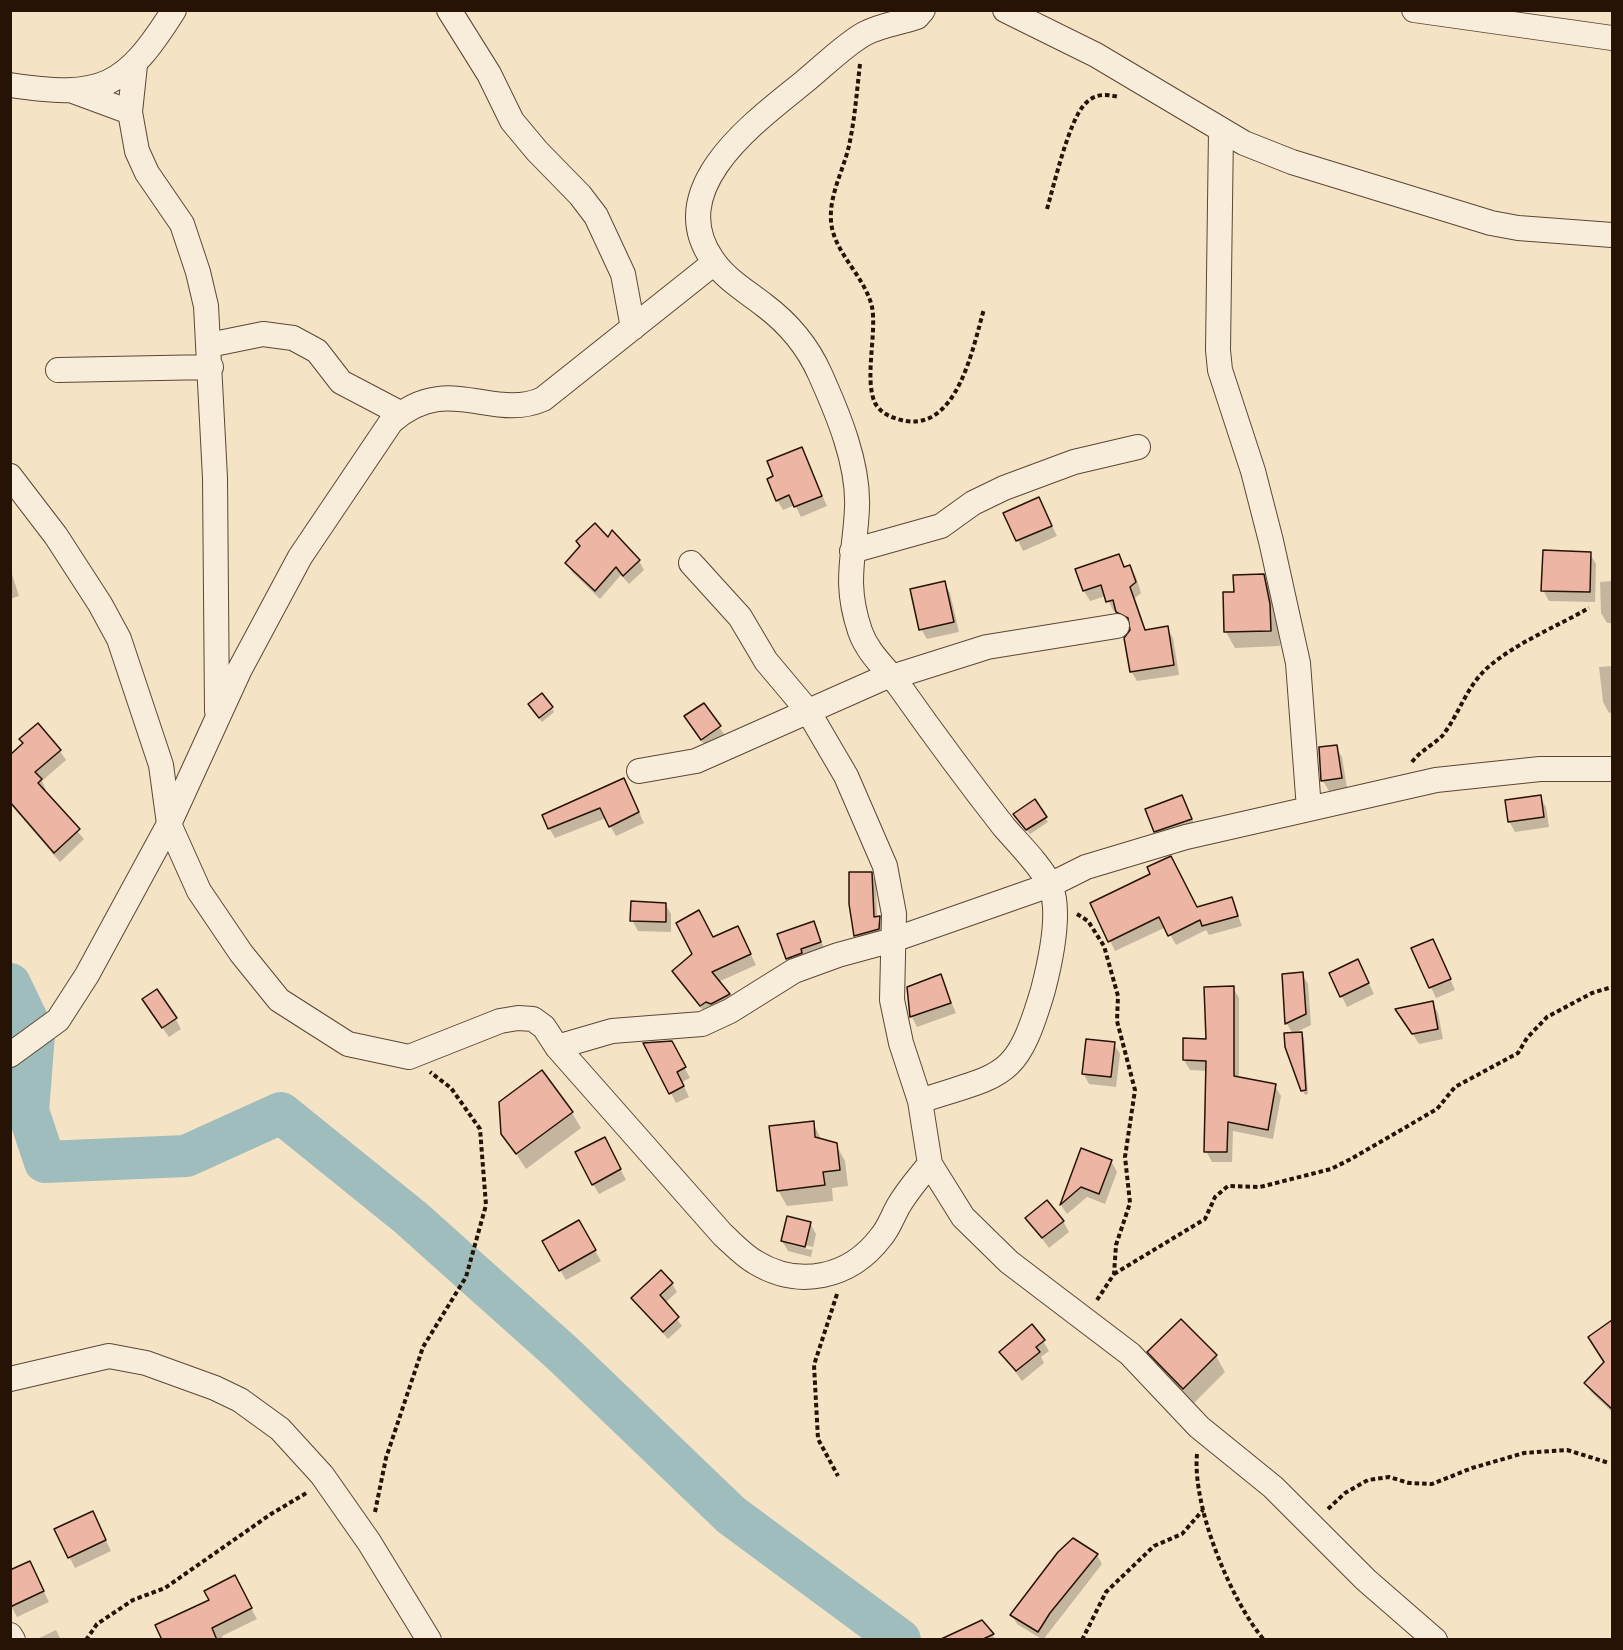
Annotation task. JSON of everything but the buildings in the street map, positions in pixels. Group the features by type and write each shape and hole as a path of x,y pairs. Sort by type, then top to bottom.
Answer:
{"street":[{"path":"72,91 107,84 135,65 174,10"},
{"path":"449,10 489,74 512,121 580,195 596,216 623,274 633,328"},
{"path":"1005,10 1133,75 1221,131 1292,162 1491,223 1518,228 1612,235"},
{"path":"1414,10 1612,38"},
{"path":"913,13 864,34 754,122 715,164 700,202 698,222 703,244 714,263 784,322 803,343 820,373 842,429 856,486 857,508 849,594 860,632 867,647 1052,891 1049,967 1030,1035 1014,1062 998,1076 920,1101"},
{"path":"135,65 130,112 137,151 147,173 182,224 206,306 215,478 217,717"},
{"path":"10,85 72,91 130,112"},
{"path":"1221,131 1218,350 1220,370 1253,471 1298,663 1309,809"},
{"path":"10,1055 58,1020 87,975 169,824 217,717 300,557 350,485 371,450 400,413 430,398 531,404 563,386 714,263"},
{"path":"58,370 210,356 263,334 293,338 317,351 341,382 400,413"},
{"path":"852,551 940,526 984,498 1064,466 1138,447"},
{"path":"10,476 56,536 100,604 119,639 161,765 169,824 199,891 241,953 279,1000 348,1044 409,1057 500,1021 518,1018 532,1019 544,1027 557,1047 723,1235 753,1262 780,1275 804,1278 824,1276 848,1267 881,1237 899,1203 930,1164"},
{"path":"692,563 740,617 766,661 808,711 846,776 885,866 894,914 892,1000 901,1042 920,1101 930,1164 963,1217 1009,1262 1130,1354 1199,1427 1273,1487 1366,1580 1435,1640"},
{"path":"639,771 696,761 891,676 987,647 1117,626"},
{"path":"557,1047 612,1031 702,1024 730,1011 794,971 838,955 1052,891 1086,867 1186,837 1436,780 1528,771 1612,769"},
{"path":"10,1379 109,1356 146,1363 215,1388 240,1400 280,1429 329,1485 369,1542 429,1640"},
{"path":"10,1635 13,1640"}],"path":[{"path":"864,34 850,142 833,195 831,222 836,239 861,280 872,306 874,400 878,406 886,414 906,421 928,420 939,414 952,397 966,367 984,309"},
{"path":"1047,209 1072,131 1084,104 1102,94 1122,98"},
{"path":"1393,790 1423,748 1441,737 1468,688 1487,668 1547,630 1589,608"},
{"path":"1052,891 1088,921 1104,946 1118,996 1117,1021 1135,1090 1125,1157 1130,1203 1116,1245 1114,1274"},
{"path":"1084,1318 1114,1274 1205,1219 1215,1197 1228,1186 1260,1187 1330,1169 1351,1159 1437,1109 1455,1086 1518,1053 1527,1038 1547,1017 1592,993 1612,987"},
{"path":"369,1542 386,1458 423,1347 466,1277 486,1205 480,1129 451,1088 409,1057"},
{"path":"838,1476 818,1439 814,1365 825,1325 848,1267"},
{"path":"1199,1427 1196,1471 1203,1509 1228,1582 1263,1640"},
{"path":"1311,1525 1346,1493 1368,1480 1389,1477 1409,1483 1432,1484 1472,1468 1524,1453 1567,1450 1609,1463"},
{"path":"86,1640 97,1624 133,1600 165,1588 301,1496 329,1485"},
{"path":"1082,1640 1106,1592 1154,1546 1182,1534 1203,1509"}],"waterway":[{"path":"10,984 34,1034 28,1111 45,1162 186,1156 281,1113 411,1218 562,1353 731,1515 900,1640"}]}
